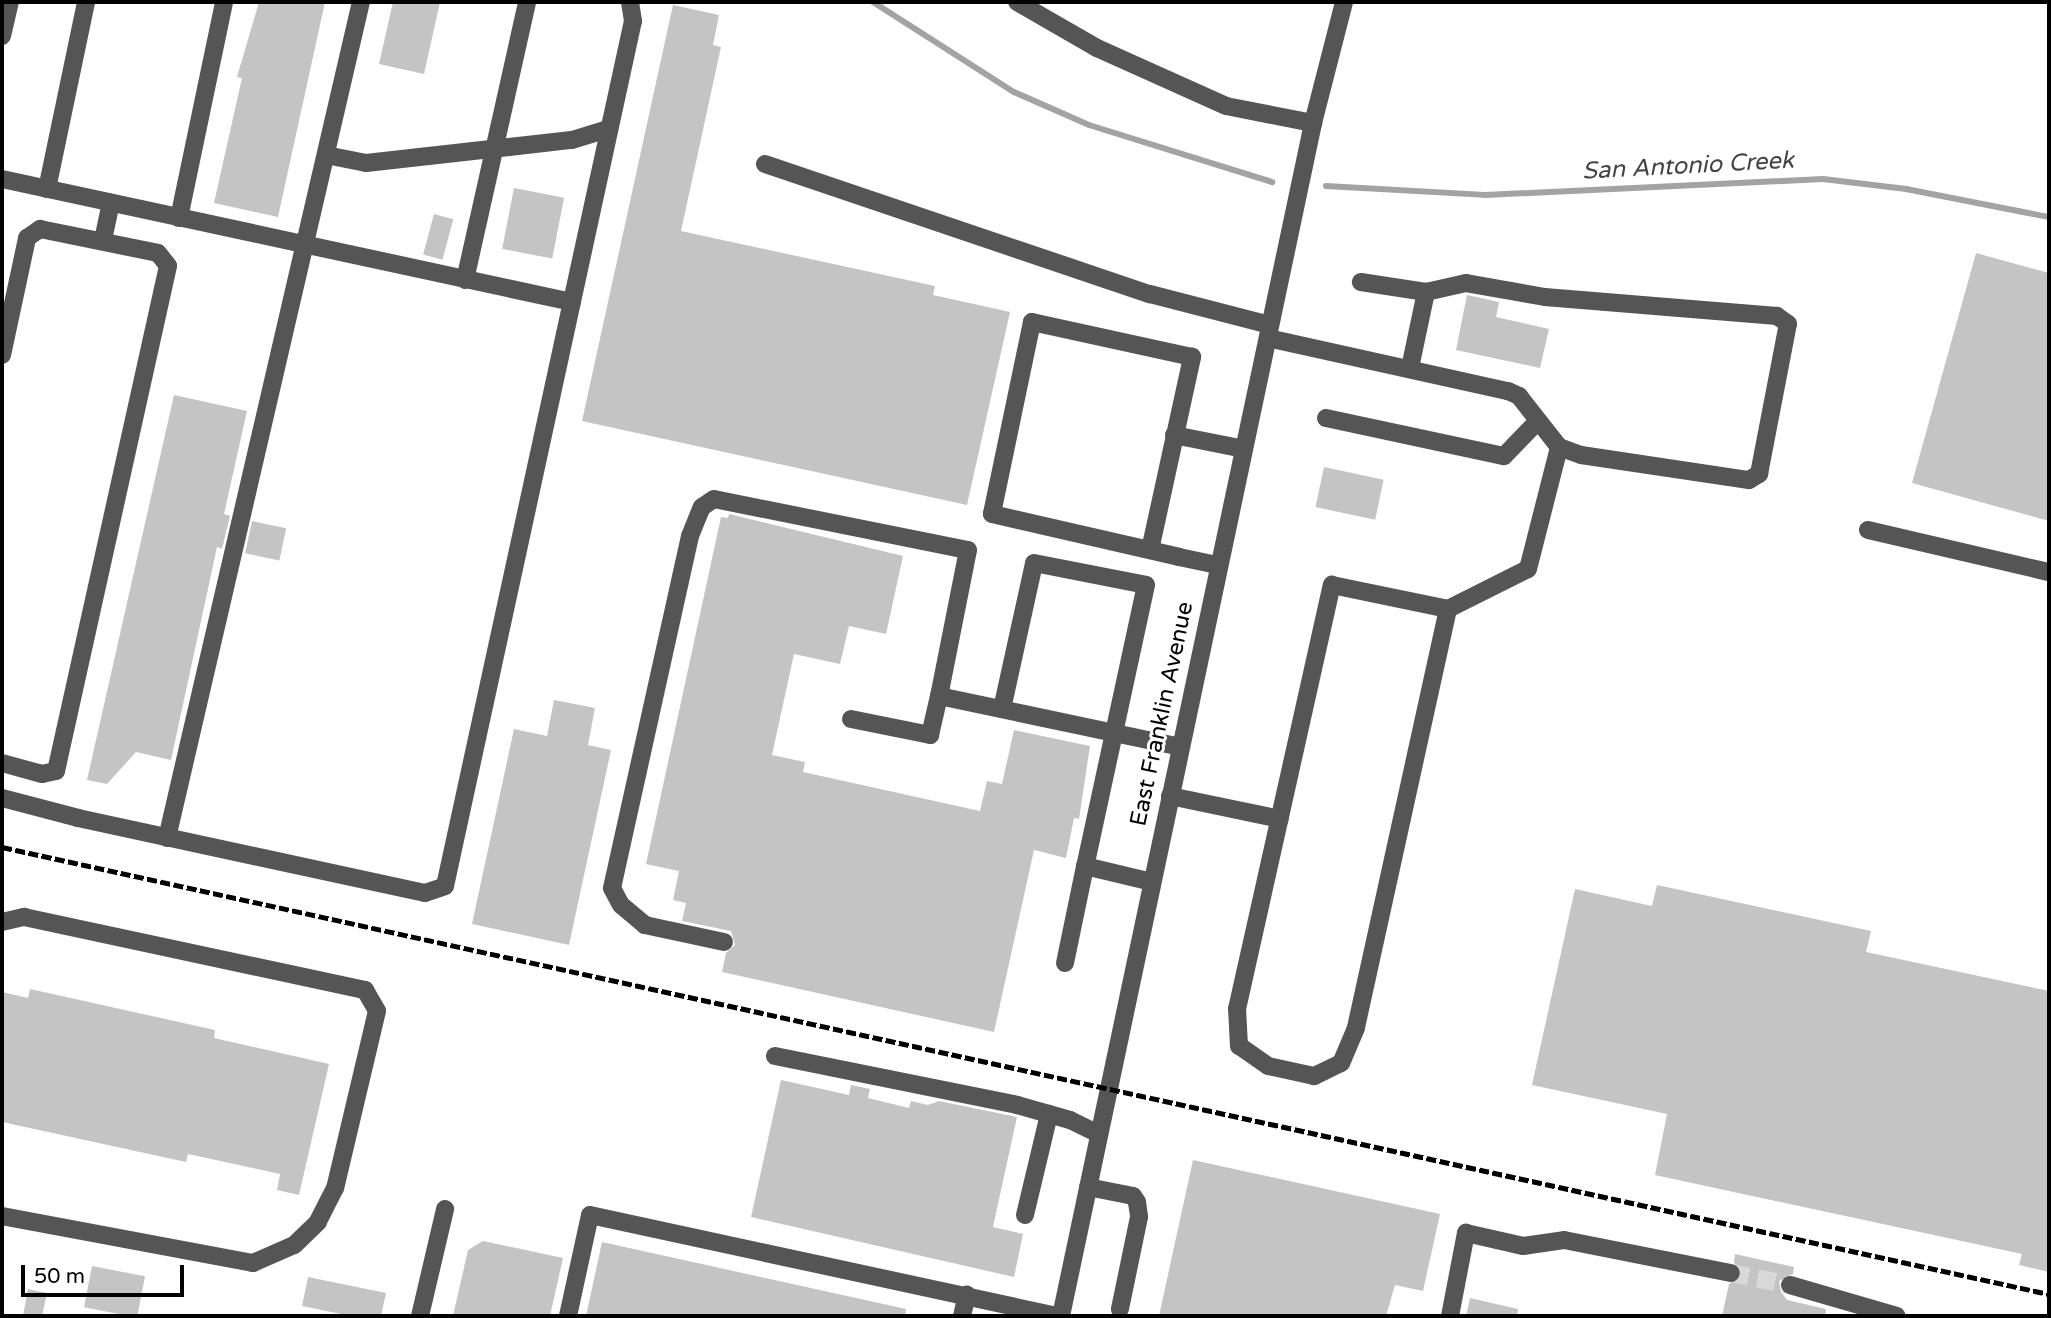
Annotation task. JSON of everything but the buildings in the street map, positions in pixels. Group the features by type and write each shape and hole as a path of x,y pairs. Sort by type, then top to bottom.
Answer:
{"street":[{"path":"2,36 9,2"},
{"path":"47,189 86,2"},
{"path":"179,218 225,2"},
{"path":"167,838 302,246 361,2"},
{"path":"465,280 527,2"},
{"path":"2,798 167,838 425,892 445,886 633,21 630,2"},
{"path":"1017,2 1097,48 1226,106 1313,123"},
{"name":"East Franklin Avenue","path":"1059,1316 1313,123 1344,2"},
{"path":"326,155 366,163 572,140 609,129"},
{"path":"765,164 1269,332 1508,391 1518,396 1536,423 1559,447 1581,455 1749,480 1759,474 1788,324 1777,316 1545,297 1466,283 1426,292 1361,282"},
{"path":"2,179 302,246 572,302"},
{"path":"103,240 111,203"},
{"path":"2,355 27,238 40,229 158,253 168,266 56,771 42,774 2,763"},
{"path":"1410,368 1426,292"},
{"path":"1150,550 1192,357 1032,322 992,514 1150,550 1218,565"},
{"path":"1326,418 1504,456 1536,423"},
{"path":"1174,435 1244,449"},
{"path":"1448,609 1356,1027 1341,1063 1314,1076 1268,1066 1239,1046 1237,1009 1332,585 1448,609 1528,569 1559,447"},
{"path":"724,942 645,925 621,905 612,888 690,536 702,507 713,499 968,550 930,735 852,719"},
{"path":"1868,530 2049,572"},
{"path":"1002,709 1034,563 1146,585 1065,963"},
{"path":"939,695 1180,747"},
{"path":"1170,796 1280,819"},
{"path":"1085,866 1152,882"},
{"path":"2,922 24,917 365,990 377,1011 335,1188 318,1222 294,1245 253,1263 2,1216"},
{"path":"775,1056 1049,1114 1099,1134"},
{"path":"1025,1215 1049,1114"},
{"path":"1088,1187 1133,1196 1137,1202 1139,1217 1120,1310"},
{"path":"420,1316 445,1209"},
{"path":"568,1316 590,1215 1059,1316"},
{"path":"1450,1316 1466,1233 1523,1246 1564,1240 1731,1273"},
{"path":"1790,1285 1897,1316"},
{"path":"962,1316 967,1295"}],"waterway":[{"name":"San Antonio Creek","path":"873,2 1014,92 1089,125 1272,182"},
{"name":"San Antonio Creek","path":"1326,186 1485,195 1823,179 1906,189 2049,217"}],"tunnel":[{"path":"1731,1273 1790,1285"}],"railway":[{"path":"2,847 2049,1294"}]}
